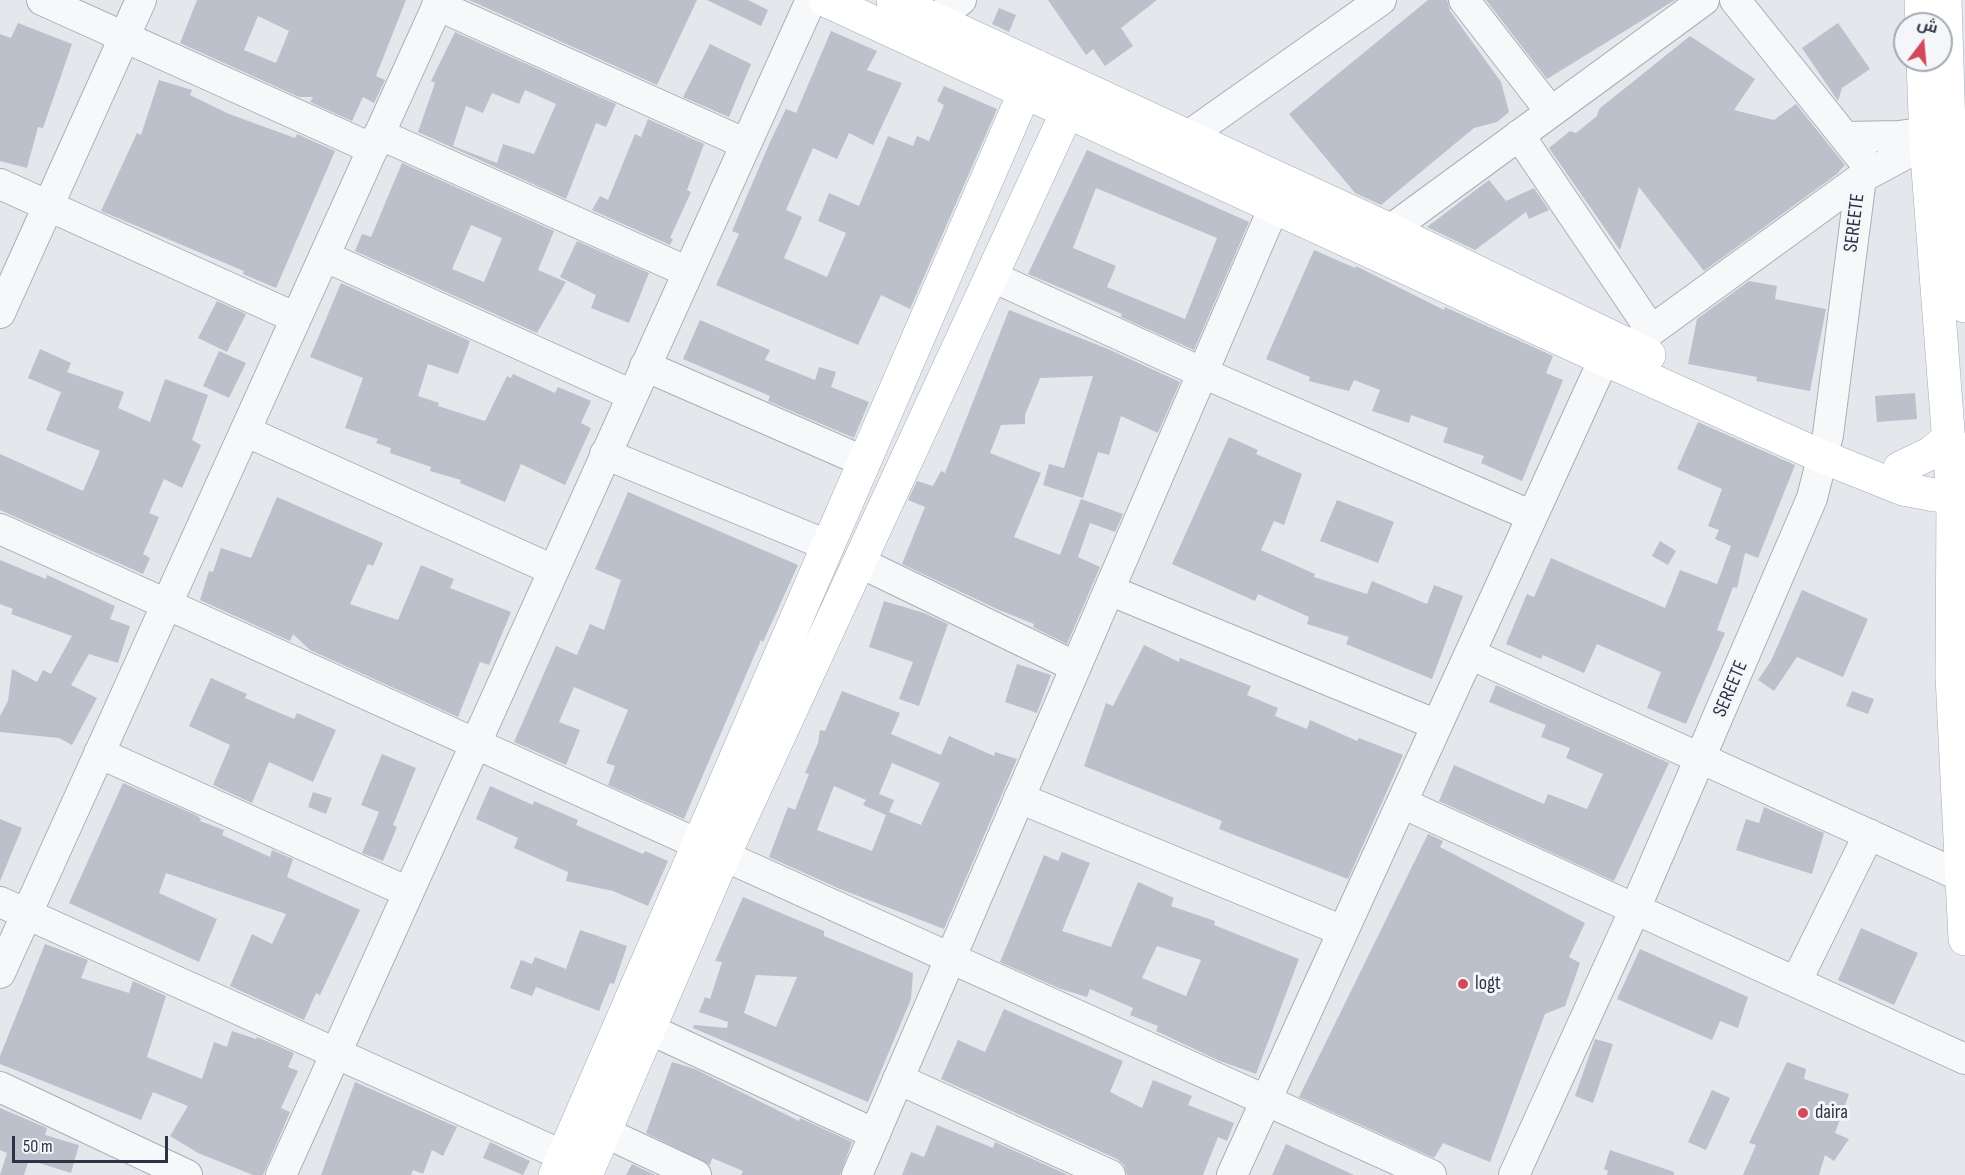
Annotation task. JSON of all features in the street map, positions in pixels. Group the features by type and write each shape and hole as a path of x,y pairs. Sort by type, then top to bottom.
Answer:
{"main road":[{"path":"825,0 1031,79 1274,207 1628,345"},
{"path":"893,0 948,10 1031,79"},
{"path":"1944,0 1933,134 1948,438 1959,491 1954,546 1952,676 1964,878 1965,939"},
{"path":"1925,72 1933,134 1965,306"},
{"path":"568,1169 604,1132 649,1029 712,850 829,546 1031,79"},
{"path":"1072,99 1188,136 1628,345 1826,446 1902,478 1959,491"},
{"path":"568,1169 712,850 859,562 1072,99"},
{"path":"1902,478 1948,438"},
{"path":"1902,478 1934,516 1954,546"}],"street":[{"path":"42,0 125,37 688,272"},
{"path":"0,314 141,0"},
{"path":"281,1175 811,0"},
{"path":"1188,136 1381,0"},
{"path":"1464,0 1551,112"},
{"path":"1390,230 1704,0"},
{"path":"1735,0 1845,137 1867,174"},
{"path":"0,973 13,908 99,753 439,3 746,144"},
{"path":"1845,137 1933,134"},
{"path":"1232,1175 1532,516 1628,345 1867,174 1933,134"},
{"path":"1519,135 1628,345"},
{"name":"SEREETE","path":"1514,1175 1635,909 1812,498 1826,446 1867,174"},
{"path":"0,184 296,318"},
{"path":"857,1175 1274,207"},
{"path":"324,256 632,395"},
{"path":"991,276 1203,373 1532,516"},
{"path":"645,366 865,462"},
{"path":"245,431 553,570"},
{"path":"605,454 829,546"},
{"path":"0,530 1431,1175"},
{"path":"859,562 1076,667"},
{"path":"1109,590 1437,725"},
{"path":"1470,654 1964,878"},
{"path":"99,753 408,892"},
{"path":"1019,798 1343,931"},
{"path":"1402,803 1965,1059"},
{"path":"1796,982 1869,834"},
{"path":"13,908 335,1053 568,1169"},
{"path":"649,1029 875,1134"},
{"path":"898,1079 1110,1175"},
{"path":"0,1087 187,1175"},
{"path":"604,1132 696,1175"}],"building":[{"path":"197,0 406,0 376,76 385,80 374,103 363,97 352,121 310,102 313,97 299,97 180,43","holes":["258,16 289,31 276,63 244,50"]},
{"path":"469,0 697,0 657,85"},
{"path":"707,0 748,0 768,10 761,26"},
{"path":"1048,0 1157,0 1121,28 1133,46 1105,66 1093,49 1086,55"},
{"path":"1428,0 1447,0 1450,11 1501,82 1509,112 1497,122 1474,128 1381,205 1355,193 1289,114"},
{"path":"1486,0 1675,0 1547,79"},
{"path":"999,8 1016,15 1009,32 992,24"},
{"path":"18,23 72,44 43,128 38,127 27,168 0,161 0,34 11,38"},
{"path":"1838,23 1870,69 1842,88 1838,101 1802,48"},
{"path":"831,31 877,51 867,70 902,83 873,145 849,133 837,159 813,148 786,210 802,217 784,258 827,277 846,233 818,221 829,193 859,206 888,136 913,146 917,136 929,141 944,105 937,101 944,86 997,109 910,309 881,295 858,345 716,285 739,234 732,231 770,142 786,109 796,113"},
{"path":"455,32 616,104 606,127 596,123 566,199 418,132 435,83 431,81","holes":["525,90 556,104 534,154 503,144 497,163 453,146 466,106 483,113 492,93 519,104"]},
{"path":"1690,36 1755,79 1734,110 1774,120 1796,104 1845,165 1837,174 1704,271 1639,187 1620,250 1549,148 1570,131 1576,133 1597,116 1599,109"},
{"path":"710,44 751,64 729,117 683,97"},
{"path":"159,80 192,90 190,95 229,114 295,138 297,134 335,151 276,288 243,274 244,271 101,211 137,133 141,135"},
{"path":"648,119 704,144 687,190 691,192 670,238 673,239 670,245 592,210 600,196 608,200 635,134 641,137"},
{"path":"1087,150 1249,222 1194,350 1121,317 1122,314 1028,274","holes":["1096,188 1217,238 1185,319 1107,287 1116,266 1073,248"]},
{"path":"402,163 554,231 538,270 566,282 537,333 355,251 362,234 371,237","holes":["471,225 502,238 484,282 452,269"]},
{"path":"1489,180 1506,201 1534,188 1549,210 1529,219 1526,212 1475,250 1427,227"},
{"path":"577,241 649,273 629,323 591,308 596,295 560,277"},
{"path":"1314,250 1355,268 1356,266 1444,310 1445,307 1553,356 1546,373 1563,380 1522,481 1481,463 1484,456 1443,442 1448,428 1411,415 1409,423 1372,411 1380,390 1354,380 1349,391 1309,381 1310,377 1266,359"},
{"path":"1749,281 1777,286 1775,299 1826,309 1810,391 1756,381 1757,377 1688,364 1697,319"},
{"path":"341,283 470,341 458,374 428,364 418,396 439,403 438,406 485,421 507,376 511,378 513,374 555,393 558,387 591,401 581,423 591,428 565,485 521,464 505,502 460,483 461,480 430,471 431,467 390,453 391,448 376,443 378,439 345,428 363,378 310,357"},
{"path":"217,301 246,314 227,352 198,338"},
{"path":"1009,310 1108,349 1180,382 1158,433 1121,416 1109,455 1098,452 1083,498 1043,485 1049,464 1064,468 1093,376 1040,378 1025,415 1025,424 1001,425 990,453 1041,473 1014,537 1060,555 1081,499 1123,514 1115,532 1090,523 1078,557 1100,567 1067,644 1033,627 1034,624 902,564 925,507 908,500 917,481 933,486 941,471 945,473"},
{"path":"700,320 770,350 765,360 815,380 819,367 836,372 831,387 869,402 854,438 768,401 770,396 683,359"},
{"path":"40,349 71,363 67,372 124,392 118,408 150,422 165,379 208,395 192,440 201,445 182,488 164,479 149,513 159,517 143,554 150,558 143,574 0,510 0,454 83,491 100,451 46,430 61,392 28,378"},
{"path":"219,351 246,363 229,398 203,386"},
{"path":"1915,393 1917,419 1877,422 1875,396"},
{"path":"1698,422 1795,465 1758,558 1745,553 1737,588 1733,587 1717,630 1725,633 1686,724 1647,708 1661,672 1597,644 1584,673 1543,655 1541,659 1506,644 1527,594 1534,597 1551,558 1665,608 1680,570 1717,584 1731,546 1715,539 1719,530 1708,526 1722,489 1677,469"},
{"path":"1229,437 1258,450 1256,454 1302,474 1284,525 1274,521 1261,550 1315,574 1314,577 1367,594 1372,581 1427,604 1434,585 1463,596 1432,679 1346,644 1349,637 1307,624 1309,617 1258,594 1255,601 1172,564"},
{"path":"628,492 798,565 763,642 761,640 684,819 608,785 615,766 606,763 628,710 574,687 559,722 580,730 566,765 514,742 556,646 577,655 590,624 604,630 621,580 595,569"},
{"path":"277,497 383,543 373,566 368,564 350,604 398,620 421,565 454,579 450,588 511,612 489,665 480,662 458,717 310,650 293,634 290,641 200,600 209,571 213,572 221,548 251,558"},
{"path":"1337,500 1394,522 1378,563 1320,541"},
{"path":"1660,541 1676,551 1668,565 1652,556"},
{"path":"0,560 46,579 47,575 115,606 110,619 130,626 118,663 89,654 71,685 97,698 72,745 59,738 0,732 0,716 8,701 12,669 37,682 43,670 51,674 72,636 11,614 13,609 0,604"},
{"path":"1802,590 1868,619 1843,677 1797,657 1774,691 1758,680 1771,661"},
{"path":"884,601 924,613 948,624 919,706 899,699 913,662 869,647"},
{"path":"1144,645 1179,662 1180,658 1251,686 1247,695 1278,708 1275,716 1307,729 1310,720 1357,741 1359,738 1403,755 1348,879 1219,829 1222,821 1084,766 1106,703 1113,706"},
{"path":"1017,664 1051,675 1037,713 1005,702"},
{"path":"211,678 247,694 245,698 294,719 297,713 336,730 313,782 269,762 252,803 213,785 230,745 189,726"},
{"path":"1496,685 1669,763 1614,881 1439,801 1454,765 1544,804 1548,794 1587,809 1603,774 1566,758 1570,748 1541,737 1546,725 1489,702"},
{"path":"842,691 900,713 891,734 941,755 949,736 994,756 995,752 1017,759 944,929 840,889 769,857 788,807 795,810 809,774 805,773 818,743 820,730 825,731","holes":["892,763 940,783 921,825 889,812 894,800 879,794","834,786 866,800 863,805 886,815 872,851 817,830"]},
{"path":"1852,691 1874,699 1868,714 1846,706"},
{"path":"382,754 416,768 393,825 397,827 383,861 362,853 379,812 361,805"},
{"path":"123,783 196,815 201,819 200,821 224,830 222,835 270,857 272,850 293,859 287,877 360,910 320,995 316,993 304,1020 230,986 252,934 272,944 286,914 166,873 159,893 217,919 199,962 69,903"},
{"path":"490,786 533,805 534,801 578,820 576,825 643,854 645,851 668,861 648,906 613,891 566,881 568,872 514,848 518,838 476,819"},
{"path":"313,792 332,798 326,814 308,807"},
{"path":"1764,807 1824,833 1812,874 1736,850 1746,819 1759,823"},
{"path":"0,819 22,828 0,881"},
{"name":"logt","path":"1428,834 1443,841 1440,847 1585,923 1569,957 1580,963 1565,1006 1545,1014 1490,1162 1443,1143 1434,1158 1299,1097"},
{"path":"1062,852 1090,863 1062,931 1111,947 1138,882 1174,898 1171,906 1215,921 1214,925 1299,959 1256,1074 1220,1061 1156,1031 1158,1026 1130,1015 1133,1008 1090,989 1087,997 1061,989 1000,962 1044,855 1058,861","holes":["1157,946 1201,960 1186,996 1142,978"]},
{"path":"743,897 824,931 824,936 913,973 911,999 868,1102 693,1028 694,1025 727,1028 728,1022 699,1012 705,997 710,999 722,962 715,961","holes":["756,975 797,977 776,1027 744,1013"]},
{"path":"1861,928 1918,953 1894,1005 1838,980"},
{"path":"580,930 627,946 614,984 610,983 599,1011 536,987 532,996 510,988 521,960 532,964 535,957 566,969"},
{"path":"45,944 88,960 81,978 129,993 133,981 166,996 147,1057 202,1079 214,1042 227,1047 232,1031 256,1039 257,1037 294,1053 288,1067 298,1071 281,1108 290,1112 263,1175 253,1175 198,1153 170,1136 188,1106 153,1092 141,1120 0,1064 0,1056"},
{"path":"1640,949 1748,997 1738,1028 1720,1021 1712,1040 1617,999"},
{"path":"1004,1009 1123,1061 1110,1092 1142,1108 1153,1080 1192,1096 1188,1105 1234,1123 1227,1141 1218,1137 1203,1175 1127,1175 1124,1165 1117,1159 941,1079 958,1040 985,1052"},
{"path":"1595,1039 1613,1044 1593,1103 1575,1096"},
{"path":"672,1062 695,1069 799,1121 800,1118 852,1142 840,1175 741,1175 743,1171 712,1158 710,1165 646,1133"},
{"name":"daira","path":"1787,1062 1806,1069 1804,1079 1849,1094 1835,1133 1849,1139 1834,1161 1825,1155 1819,1175 1743,1175 1756,1145 1749,1143"},
{"path":"355,1082 457,1127 443,1156 432,1150 423,1174 413,1170 411,1175 321,1175"},
{"path":"1712,1090 1730,1098 1706,1150 1688,1142"},
{"path":"0,1108 47,1128 45,1135 79,1145 71,1173 29,1160 24,1175 0,1175 7,1153 0,1150"},
{"path":"937,1125 993,1148 995,1142 1068,1175 902,1175 911,1152 924,1157"},
{"path":"490,1142 530,1161 523,1175 483,1158"},
{"path":"1286,1144 1354,1175 1272,1175"},
{"path":"1610,1150 1674,1172 1674,1175 1607,1175 1608,1171 1604,1169"},
{"path":"632,1164 655,1175 626,1175"}],"place":[{"name":"logt","path":"1463,984"},
{"name":"daira","path":"1803,1113"}]}
